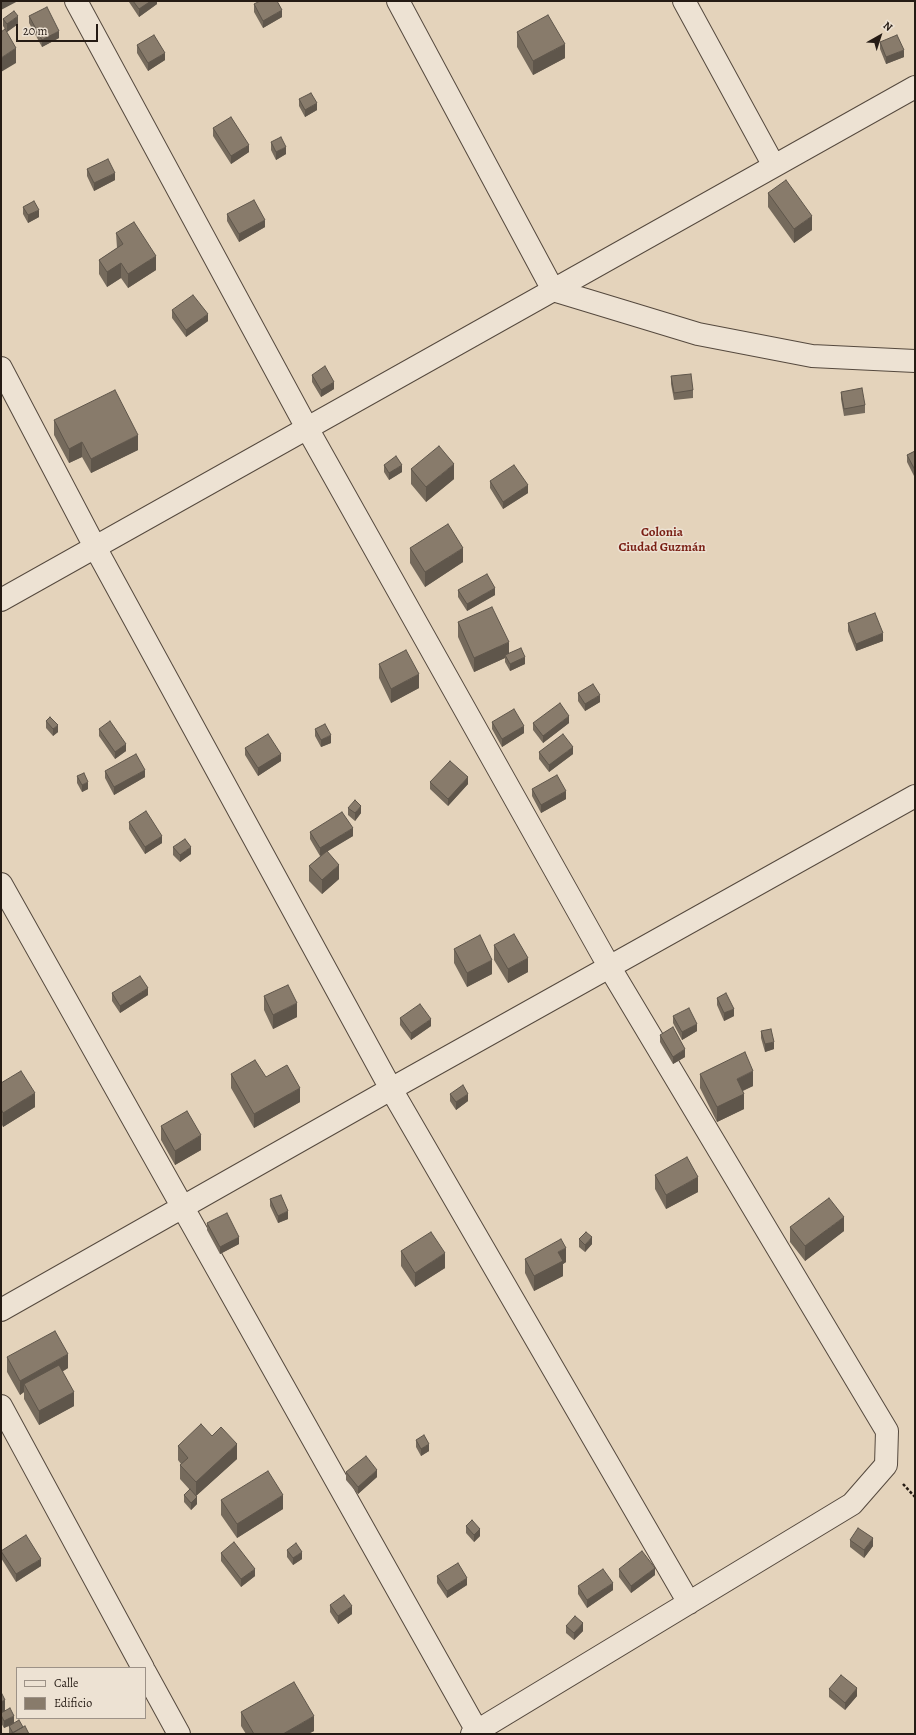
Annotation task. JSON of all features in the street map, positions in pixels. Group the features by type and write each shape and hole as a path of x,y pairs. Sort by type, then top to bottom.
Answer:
{"street":[{"path":"1,884 475,1733 852,1504 886,1465 887,1431 610,968 307,428 76,1"},
{"path":"398,1 553,290 698,334 812,356 915,361"},
{"path":"684,1 774,166"},
{"path":"1,600 915,87"},
{"path":"1,368 95,547 391,1089 689,1602"},
{"path":"1,1310 391,1089 610,968 915,796"},
{"path":"1,1406 142,1667"},
{"path":"146,1674 179,1734"}],"building":[{"path":"133,1 151,1 139,9"},
{"path":"260,1 277,1 282,10 263,21 254,4"},
{"path":"47,7 59,31 42,40 29,16"},
{"path":"14,11 18,16 7,24 3,19"},
{"path":"548,15 565,44 533,61 517,32"},
{"path":"5,29 16,48 1,58 1,32"},
{"path":"154,35 165,53 148,63 137,45"},
{"path":"897,35 904,50 886,57 880,42"},
{"path":"311,93 317,103 305,110 299,99"},
{"path":"231,117 249,145 231,156 213,128"},
{"path":"281,137 286,147 276,152 271,142"},
{"path":"108,159 115,173 94,183 87,169"},
{"path":"786,180 812,216 794,229 768,193"},
{"path":"254,200 265,220 239,234 227,214"},
{"path":"34,201 39,210 28,215 23,207"},
{"path":"134,222 156,256 128,274 121,263 107,272 99,260 123,244 116,233"},
{"path":"193,295 208,314 186,330 172,310"},
{"path":"325,366 334,382 321,390 312,375"},
{"path":"691,374 693,390 674,393 671,376"},
{"path":"862,388 865,405 844,409 841,392"},
{"path":"115,390 138,435 91,459 82,442 69,449 54,420"},
{"path":"439,446 454,464 426,487 411,469"},
{"path":"915,451 915,470 907,455"},
{"path":"396,456 402,465 389,473 384,465"},
{"path":"514,465 528,485 503,502 490,481"},
{"path":"448,524 463,548 425,572 410,548"},
{"path":"487,574 495,588 467,604 458,590"},
{"path":"492,607 509,642 474,658 458,622"},
{"path":"875,613 883,633 856,644 848,623"},
{"path":"521,648 525,657 510,664 505,655"},
{"path":"406,650 419,674 391,689 379,664"},
{"path":"593,684 600,695 585,704 578,693"},
{"path":"560,703 569,716 543,736 533,723"},
{"path":"514,709 524,726 502,739 492,722"},
{"path":"50,717 58,725 53,729 46,721"},
{"path":"110,721 126,744 115,752 99,729"},
{"path":"325,724 331,735 321,740 315,729"},
{"path":"268,734 281,754 258,768 245,748"},
{"path":"563,734 573,747 549,765 539,752"},
{"path":"136,754 145,770 114,787 105,771"},
{"path":"450,761 468,777 448,799 430,782"},
{"path":"84,773 88,782 82,785 77,776"},
{"path":"557,775 566,791 541,805 532,789"},
{"path":"355,800 361,806 355,813 348,808"},
{"path":"146,811 162,836 145,847 129,822"},
{"path":"342,812 353,828 320,848 310,832"},
{"path":"185,839 191,847 180,855 173,847"},
{"path":"327,851 339,865 322,880 309,866"},
{"path":"514,934 528,958 508,969 494,945"},
{"path":"480,935 492,960 467,973 454,949"},
{"path":"140,976 148,988 120,1006 112,993"},
{"path":"288,985 297,1003 273,1015 264,996"},
{"path":"726,993 734,1009 724,1013 717,998"},
{"path":"420,1004 431,1019 411,1033 400,1018"},
{"path":"689,1008 697,1024 682,1032 673,1016"},
{"path":"673,1027 685,1049 673,1057 660,1035"},
{"path":"771,1029 774,1042 765,1044 761,1031"},
{"path":"745,1052 753,1071 737,1079 744,1094 717,1107 700,1074"},
{"path":"255,1060 266,1077 287,1065 300,1088 254,1114 231,1074"},
{"path":"21,1071 35,1093 3,1113 1,1109 1,1083"},
{"path":"463,1085 468,1094 456,1102 450,1094"},
{"path":"187,1111 201,1135 175,1151 161,1126"},
{"path":"687,1157 698,1177 666,1195 655,1175"},
{"path":"281,1195 288,1211 278,1216 270,1199"},
{"path":"829,1198 844,1217 805,1246 790,1227"},
{"path":"227,1213 239,1237 220,1247 207,1223"},
{"path":"431,1232 445,1253 415,1273 401,1251"},
{"path":"586,1232 592,1237 585,1245 579,1239"},
{"path":"561,1239 566,1248 558,1252 563,1261 534,1276 525,1259"},
{"path":"55,1331 68,1354 20,1381 7,1357"},
{"path":"59,1365 74,1392 39,1411 24,1384"},
{"path":"201,1424 212,1436 221,1427 237,1444 196,1482 180,1465 188,1458 178,1446"},
{"path":"424,1435 429,1444 421,1449 416,1440"},
{"path":"366,1456 377,1470 358,1487 346,1472"},
{"path":"268,1471 283,1495 237,1524 221,1500"},
{"path":"190,1489 197,1497 191,1503 184,1495"},
{"path":"472,1520 480,1529 474,1535 466,1526"},
{"path":"858,1528 873,1538 864,1550 850,1540"},
{"path":"26,1535 41,1559 16,1574 1,1551"},
{"path":"234,1542 255,1569 241,1579 221,1553"},
{"path":"296,1543 302,1552 293,1558 287,1550"},
{"path":"642,1551 655,1568 631,1586 619,1569"},
{"path":"458,1563 467,1578 447,1591 437,1576"},
{"path":"603,1569 613,1583 587,1600 578,1586"},
{"path":"344,1595 352,1606 338,1616 330,1605"},
{"path":"575,1616 583,1623 574,1633 566,1626"},
{"path":"841,1675 857,1688 845,1703 829,1689"},
{"path":"294,1682 314,1716 283,1734 254,1734 241,1712"},
{"path":"1,1692 5,1700 1,1702"},
{"path":"10,1708 14,1716 4,1721 1,1713"},
{"path":"19,1720 23,1727 13,1733 9,1726"},
{"path":"25,1726 29,1734 10,1734"}],"district":[{"name":"Colonia Ciudad Guzmán","path":"662,540"}]}
